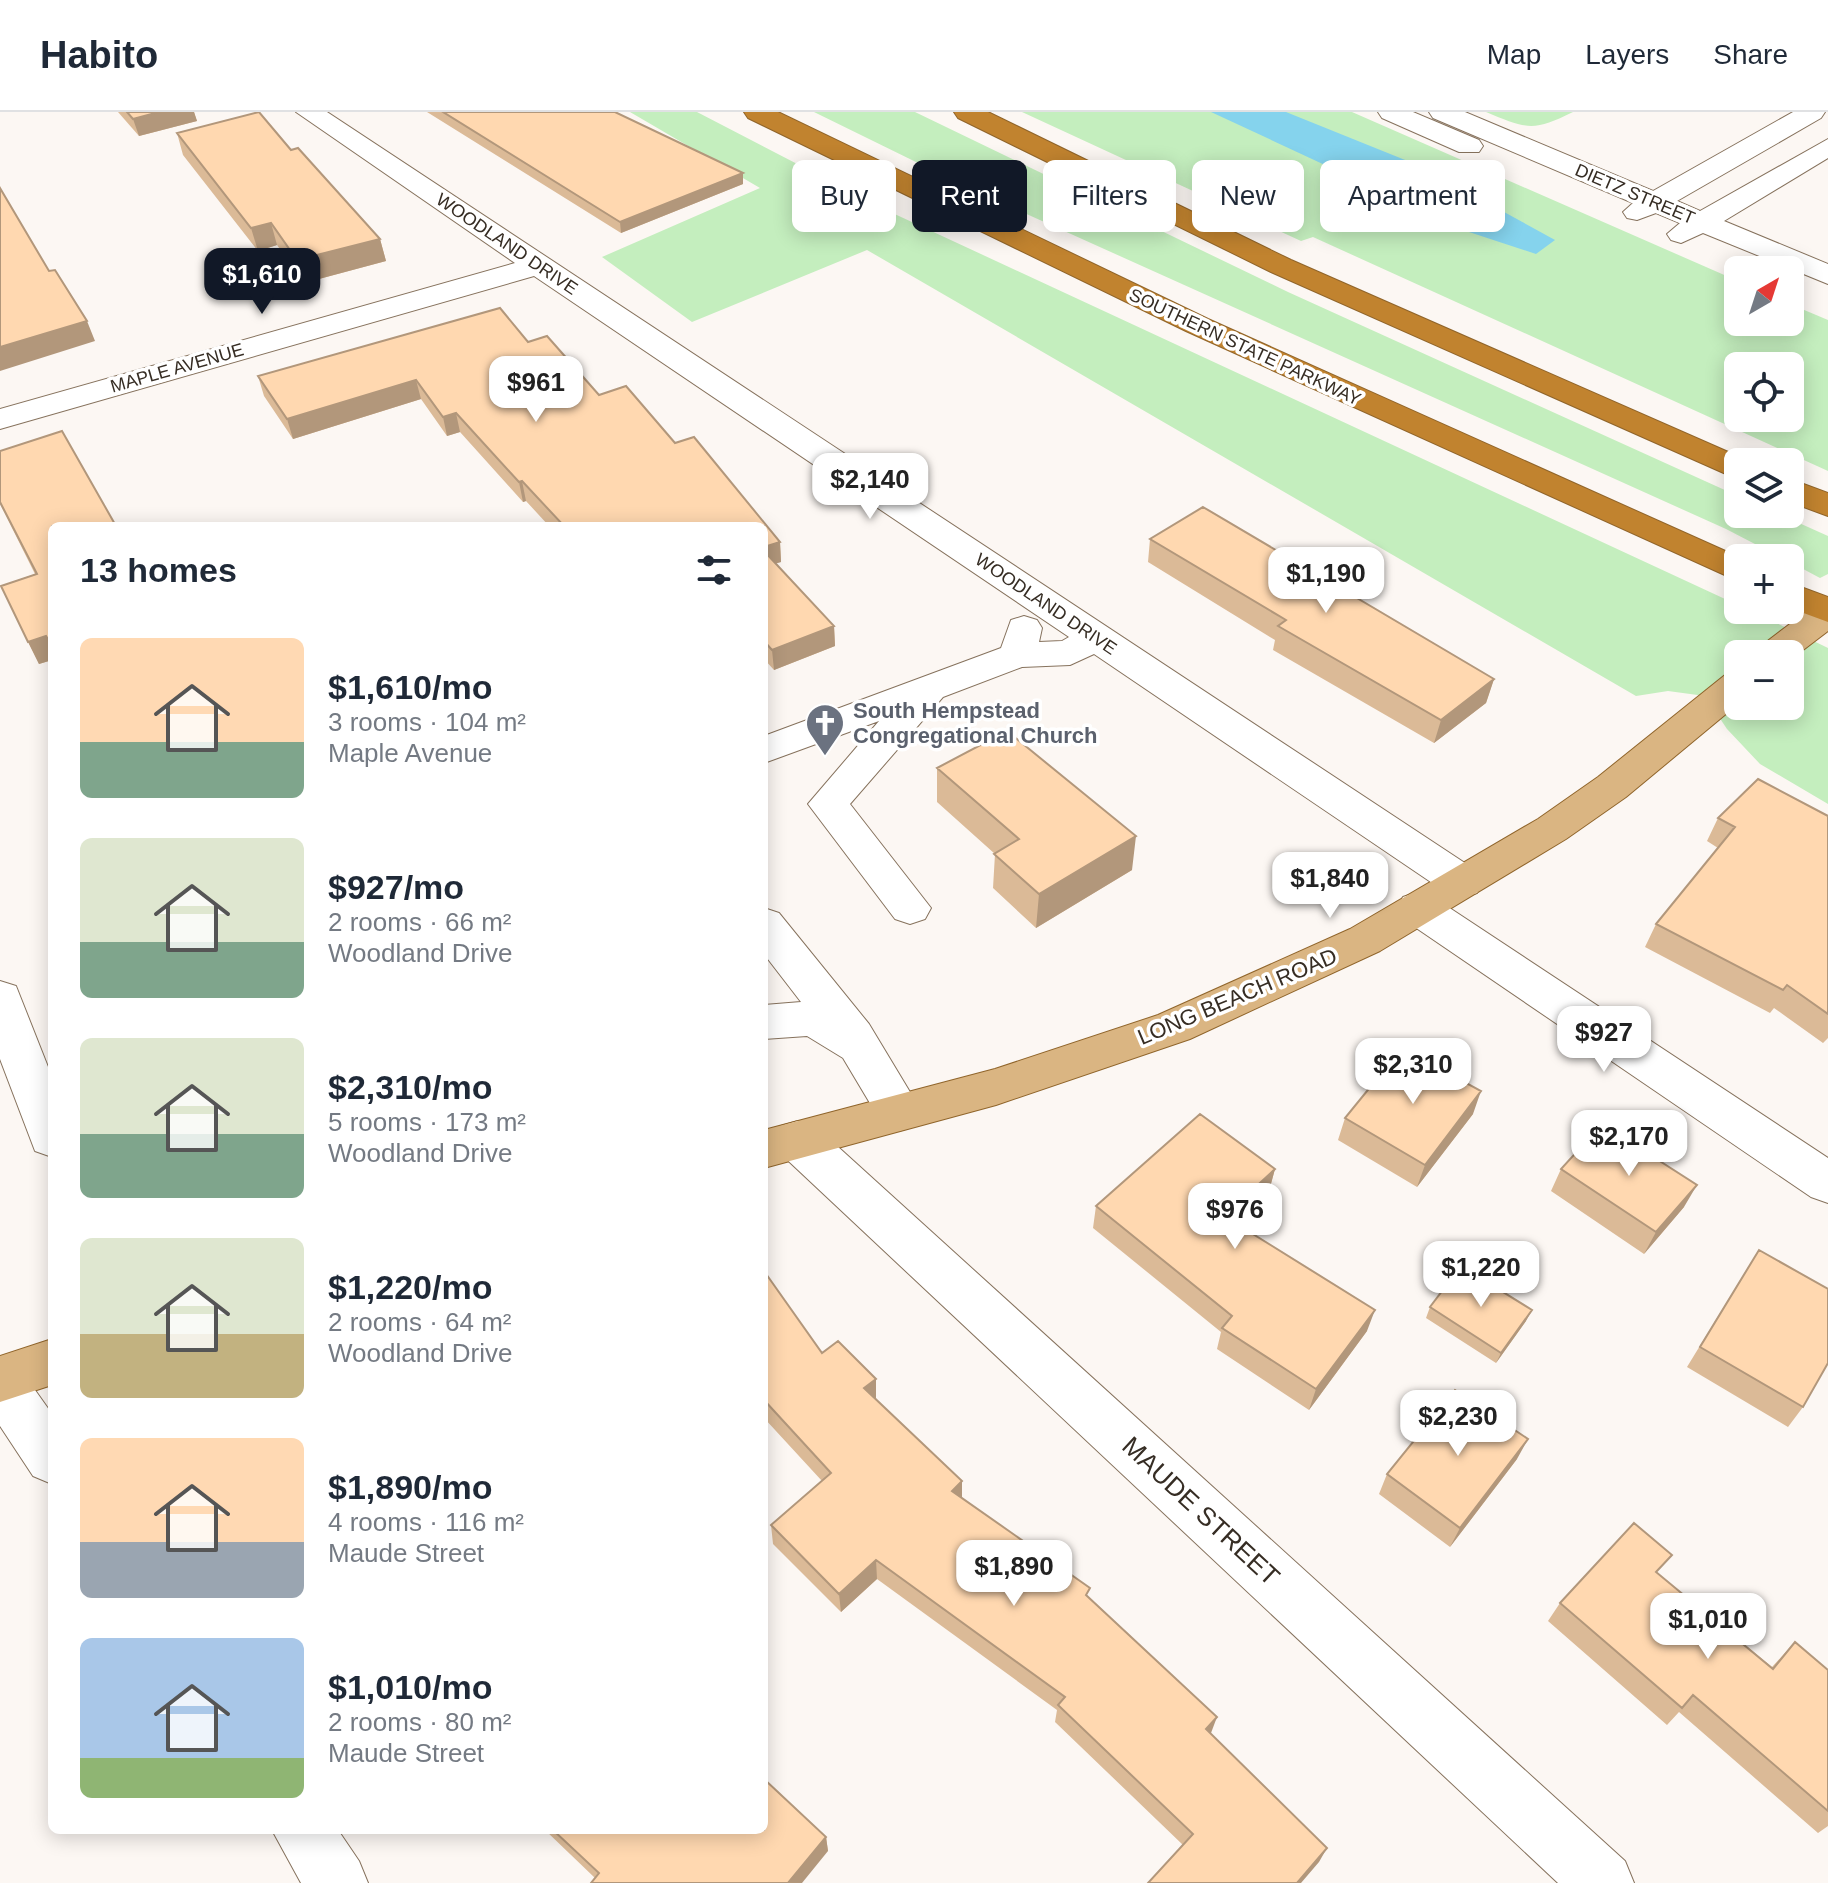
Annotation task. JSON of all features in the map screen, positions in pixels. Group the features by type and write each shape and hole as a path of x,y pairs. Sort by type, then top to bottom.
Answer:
{"highway":[{"name":"SOUTHERN STATE PARKWAY","path":"757,112 1197,325 1724,564"},
{"path":"967,112 1281,266 1724,461"},
{"path":"1804,495 1828,506"},
{"path":"1804,601 1828,612"}],"main road":[{"path":"1792,640 1828,612"},
{"name":"LONG BEACH ROAD","path":"781,1144 996,1087 1174,1027 1365,940 1552,829 1612,787 1724,695"},
{"path":"0,1380 48,1363"}],"street":[{"name":"WOODLAND DRIVE","path":"309,112 1462,882"},
{"name":"DIETZ STREET","path":"1391,112 1690,228 1828,275"},
{"name":"DIETZ STREET","path":"1442,112 1642,209"},
{"path":"1642,209 1812,112"},
{"path":"1690,228 1828,147"},
{"name":"DIETZ STREET","path":"1690,228 1737,256"},
{"name":"MAPLE AVENUE","path":"0,419 540,265"},
{"path":"1804,288 1828,299"},
{"path":"1018,655 1026,619 1047,605"},
{"path":"768,749 1018,655 1070,653 1096,637"},
{"path":"910,908 828,804 929,689"},
{"path":"1418,908 1828,1183"},
{"path":"768,929 861,1049 899,1112"},
{"path":"0,998 48,1127"},
{"path":"768,1022 815,1018 861,1049"},
{"name":"MAUDE STREET","path":"781,1144 1603,1883"},
{"path":"0,1380 48,1453"},
{"path":"305,1834 337,1883"}],"green space":[{"path":"630,112 697,112 792,161 792,232 896,232 896,215 912,222 912,232 933,232 1724,599 1724,624 1779,624 1828,648 1828,804 1760,764 1727,729 1705,696 1668,691 1636,696 867,250 692,322 602,257 760,188"},
{"path":"814,112 915,112 1014,160 912,160"},
{"path":"1022,112 1352,112 1462,160 1320,160 1320,232 1505,232 1505,179 1724,275 1724,336 1804,336 1804,310 1828,320 1828,471 1804,460 1804,448 1777,448 1742,432 1804,432 1804,352 1724,352 1724,424 1313,237 1301,241 1282,232 1304,232 1304,160 1192,160 1192,191 1176,183 1176,160 1126,160"},
{"path":"1486,112 1573,112 1548,123 1530,126"},
{"path":"1027,166 1043,174 1043,221 1027,214"},
{"path":"1066,232 1164,232 1288,292 1724,490 1724,528 1804,528 1804,525 1828,536 1828,574 1820,578 1804,569 1804,544 1755,544"}],"water":[{"path":"1211,112 1286,112 1405,160 1320,160 1320,163"},
{"path":"1505,213 1555,240 1536,254 1469,232 1505,232"}],"building":[{"path":"127,112 159,112 133,119"},
{"path":"259,112 291,150 298,148 380,239 297,260 271,223 251,228 177,133"},
{"path":"443,112 615,112 743,173 620,222"},
{"path":"0,188 49,271 55,270 87,321 0,347"},
{"path":"500,308 528,342 547,336 599,395 626,386 675,443 694,437 764,522 560,522 456,413 443,417 416,380 287,419 258,376"},
{"path":"62,431 114,522 48,522 48,639 46,636 28,642 1,586 37,574 0,502 0,451"},
{"path":"1203,507 1494,679 1441,720 1278,626 1286,620 1150,539"},
{"path":"768,527 780,542 768,546"},
{"path":"768,555 834,626 772,650 768,646"},
{"path":"1007,731 1136,836 1039,894 994,854 1019,839 937,768"},
{"path":"1758,779 1828,816 1828,1014 1787,985 1783,990 1656,924 1735,827 1718,818"},
{"path":"1402,1048 1481,1091 1425,1165 1345,1118"},
{"path":"1200,1114 1275,1169 1224,1216 1375,1310 1316,1389 1222,1328 1232,1316 1096,1206"},
{"path":"1602,1124 1697,1185 1656,1232 1561,1169"},
{"path":"1759,1250 1828,1289 1828,1363 1803,1407 1700,1347"},
{"path":"1461,1266 1532,1310 1501,1353 1430,1307"},
{"path":"768,1277 822,1353 838,1341 876,1379 864,1388 962,1481 952,1491 1090,1588 1086,1595 1217,1717 1206,1729 1327,1848 1297,1883 1148,1883 1193,1834 1058,1705 1065,1697 876,1560 839,1594 771,1525 831,1473 768,1404"},
{"path":"1455,1390 1528,1439 1460,1528 1387,1474"},
{"path":"1634,1523 1672,1555 1656,1572 1773,1669 1795,1642 1828,1670 1828,1811 1693,1695 1682,1708 1560,1603"},
{"path":"768,1783 826,1837 788,1883 591,1883 599,1873 557,1834 768,1834"}],"place":[{"name":"South Hempstead Congregational Church","path":"825,757"}]}
